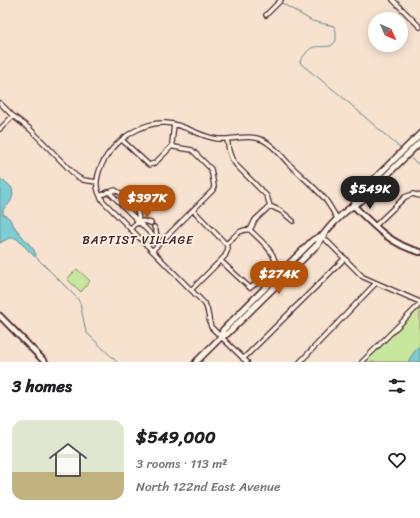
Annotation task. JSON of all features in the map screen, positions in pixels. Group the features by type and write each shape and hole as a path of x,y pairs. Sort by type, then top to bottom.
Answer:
{"main road":[{"path":"353,205 357,196 420,134"},
{"path":"196,362 221,336 223,330 313,240 322,236 353,205 362,200 420,142"}],"street":[{"path":"266,15 281,0"},
{"path":"393,0 420,27"},
{"path":"0,103 13,116 30,129 79,178 87,182 97,182"},
{"path":"0,129 13,116"},
{"path":"246,362 211,326 208,319 207,308 204,304 107,206 100,196 97,182 100,167 113,149 122,140 134,130 149,124 165,122 189,128 210,137 227,139 253,137 270,145 324,199 338,220"},
{"path":"173,145 174,124"},
{"path":"227,139 229,152 237,166 267,196 270,206 281,211 293,221"},
{"path":"122,140 149,164 155,163 173,145"},
{"path":"152,251 214,189 211,169 192,150 174,147 173,145"},
{"path":"100,196 116,190 122,194"},
{"path":"108,192 160,243"},
{"path":"375,226 405,197 413,194 420,196"},
{"path":"126,198 138,211 138,223"},
{"path":"353,205 392,241 410,250 420,252"},
{"path":"250,230 255,220 270,206"},
{"path":"191,290 221,261 228,249 226,244 193,210"},
{"path":"130,229 143,221 151,224"},
{"path":"154,227 157,235 156,239"},
{"path":"221,261 250,288 264,280 276,268 276,261 272,252 250,230 241,230 226,244"},
{"path":"322,236 364,277 420,303 362,362"},
{"path":"243,359 344,258"},
{"path":"300,362 376,283"},
{"path":"0,316 45,362"}],"green space":[{"path":"77,269 90,281 81,292 67,279"},
{"path":"420,309 420,362 365,362 416,311"}],"water":[{"path":"0,179 11,187 13,193 10,202 3,209 3,214 9,218 16,229 34,250 36,255 35,257 16,238 9,238 0,243"},
{"path":"420,346 420,362 408,362 414,352"}],"waterway":[{"path":"280,2 312,21 334,26 336,41 331,46 310,49 300,61 301,64 340,95 400,148"},
{"path":"411,159 420,165"},
{"path":"36,257 77,298 80,303 86,332 117,362"}],"district":[{"name":"BAPTIST VILLAGE","path":"138,240"}]}
